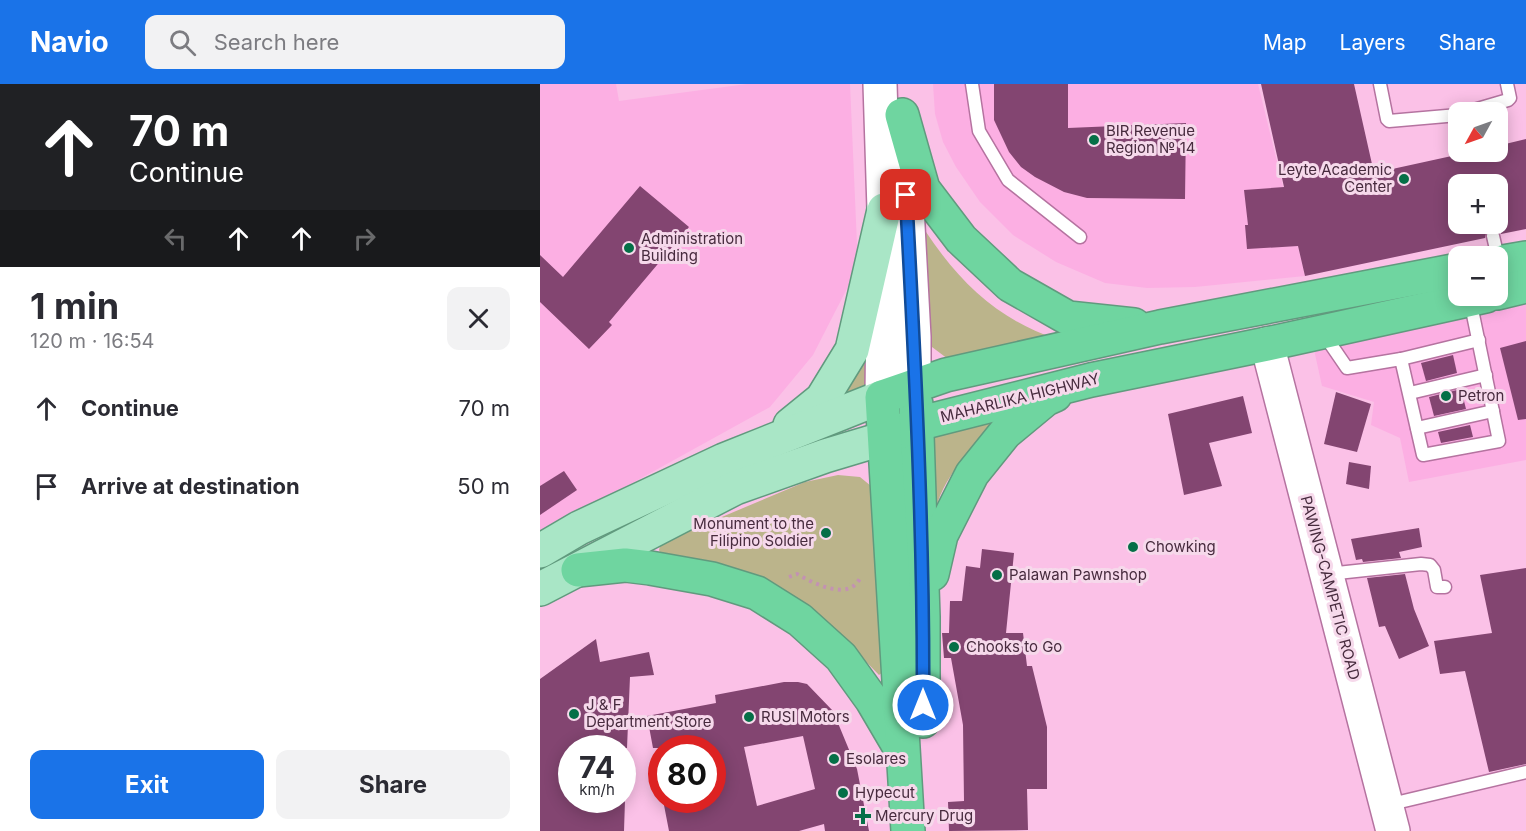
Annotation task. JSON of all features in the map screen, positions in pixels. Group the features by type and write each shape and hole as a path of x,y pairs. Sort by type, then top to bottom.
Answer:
{"highway":[{"path":"902,99 923,189 961,239 1010,285 1068,318 1160,327"},
{"name":"MAHARLIKA HIGHWAY","path":"882,397 914,384 946,375 1160,327 1448,279"},
{"name":"MAHARLIKA HIGHWAY","path":"1508,279 1526,286"},
{"name":"MAHARLIKA HIGHWAY","path":"885,438 917,424 1091,380 1322,332 1448,287"},
{"path":"923,617 941,535 972,474 1005,434 1046,399 1091,380"},
{"path":"914,384 923,617 923,749 927,831"},
{"path":"882,397 908,831"},
{"path":"578,570 625,565 650,568 712,579 757,593 800,620 841,657 872,700 905,755"}],"main road":[{"path":"540,551 579,528 660,489 773,440 882,397 884,210 880,84"},
{"path":"902,99 914,337 914,384"},
{"path":"773,440 822,399 852,350 884,210"},
{"name":"PAWING-CAMPETIC ROAD","path":"1267,344 1390,818"},
{"path":"540,589 735,488 825,456 885,438"}],"lane":[{"path":"972,84 979,131 1008,180 1080,237"},
{"path":"1380,84 1389,121 1448,116"},
{"path":"1501,102 1510,98 1507,84"},
{"path":"1401,359 1423,455 1499,441 1479,340 1485,306"},
{"path":"1322,332 1347,368 1401,359 1479,340"},
{"path":"1410,393 1486,375"},
{"path":"1417,428 1493,411"},
{"path":"1327,574 1421,564 1430,565 1434,570 1437,587 1445,587"},
{"path":"1390,818 1526,772"}],"path":[{"path":"789,577 797,574 817,585 848,589 859,582 861,575"}],"shaded area":[{"path":"540,84 616,84 619,101 747,84 850,84 858,267 813,355 770,407 540,534"},
{"path":"933,84 1258,84 1305,276 1195,287 1147,288 1105,283 1056,262 1013,235 980,202 956,167 943,142 935,114"},
{"path":"926,232 952,267 982,297 1016,321 1056,339 948,359 932,347 926,335"},
{"path":"1526,303 1526,460 1409,482 1400,438 1371,425 1374,402 1322,386 1313,345"},
{"path":"864,351 877,384 842,397 841,391 857,373"},
{"path":"1008,408 968,452 943,488 933,524 933,428"},
{"path":"838,475 860,477 871,486 883,672 879,675 843,638 661,555 659,550 660,546 679,535 805,482"}],"building":[{"name":"BIR Revenue Region № 14","path":"994,84 1068,84 1068,128 1186,123 1185,199 1087,198 1064,192 1035,177 1021,167 1009,152 994,120"},
{"name":"Leyte Academic Center","path":"1261,84 1354,84 1374,173 1448,157 1448,162 1508,162 1508,143 1526,139 1526,229 1508,233 1508,174 1448,174 1448,234 1486,234 1485,238 1305,276 1298,246 1247,249 1245,225 1248,225 1244,190 1284,187"},
{"name":"Administration Building","path":"640,186 689,227 609,322 612,325 589,349 540,302 540,255 563,277"},
{"path":"1526,341 1526,419 1518,420 1500,348"},
{"path":"1453,355 1457,373 1426,381 1421,363"},
{"path":"1461,389 1466,409 1434,416 1429,397"},
{"path":"1336,392 1371,404 1357,452 1324,444"},
{"path":"1243,396 1252,433 1209,443 1222,486 1184,495 1168,414"},
{"path":"1470,425 1473,437 1441,443 1438,432"},
{"path":"1349,462 1371,466 1369,489 1346,484"},
{"path":"564,471 577,490 540,515 540,486"},
{"path":"1419,528 1422,547 1399,552 1401,558 1363,562 1362,559 1356,560 1351,539"},
{"path":"982,549 1014,553 1006,633 1023,633 1027,666 1032,666 1047,727 1047,789 1027,789 1028,830 949,831 948,802 964,801 963,725 951,658 944,658 942,633 949,633 950,601 962,601 966,566 980,568"},
{"path":"1526,568 1526,764 1489,772 1465,671 1440,674 1434,641 1492,633 1480,575"},
{"path":"1405,574 1414,609 1429,646 1399,659 1385,626 1379,627 1367,578"},
{"name":"J & F Department Store","path":"596,639 600,662 649,652 654,675 630,677 628,735 558,735 558,813 625,813 624,831 540,831 540,679"},
{"path":"784,682 807,684 833,711 857,769 869,831 825,831 824,824 799,831 669,831 666,813 726,813 726,735 651,735 647,716 716,703 715,695","holes":["803,736 815,789 757,806 744,747"]}],"place":[{"name":"BIR Revenue Region № 14","path":"1094,140"},
{"name":"Leyte Academic Center","path":"1404,179"},
{"name":"Administration Building","path":"629,248"},
{"name":"Petron","path":"1446,396"},
{"name":"Monument to the Filipino Soldier","path":"826,533"},
{"name":"Chowking","path":"1133,547"},
{"name":"Palawan Pawnshop","path":"997,575"},
{"name":"Chooks to Go","path":"954,647"},
{"name":"J & F Department Store","path":"574,714"},
{"name":"RUSI Motors","path":"749,717"},
{"name":"Esolares","path":"834,759"},
{"name":"Hypecut","path":"843,793"},
{"name":"Mercury Drug","path":"863,816"}],"route":[{"path":"906,195 919,475 923,705"}]}
